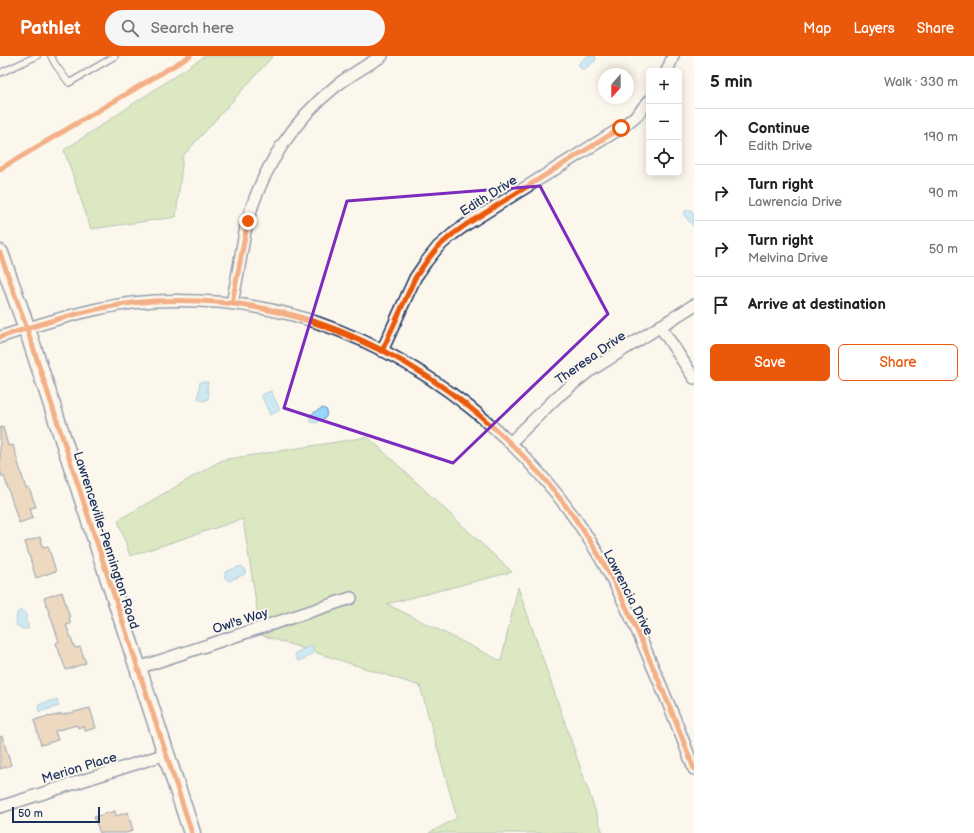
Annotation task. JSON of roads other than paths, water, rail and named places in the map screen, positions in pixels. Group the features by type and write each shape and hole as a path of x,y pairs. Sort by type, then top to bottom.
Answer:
{"street":[{"path":"232,303 248,221 256,195 278,151 296,125 315,105 356,71 382,56"},
{"path":"668,68 673,56"},
{"name":"Edith Drive","path":"382,351 415,278 438,247 467,224 621,128 637,115 646,104"},
{"name":"Lawrenceville-Pennington Road","path":"0,253 192,833"},
{"name":"Lawrencia Drive","path":"26,329 79,313 115,305 152,301 189,300 232,303 292,315 348,334 426,376 458,399 510,444 531,465 580,525 620,592 667,699 694,769"},
{"name":"Theresa Drive","path":"510,444 557,398 588,372 694,305"},
{"path":"660,326 694,378"},
{"path":"0,337 26,329"},
{"name":"Owl's Way","path":"138,668 351,598"},
{"name":"Merion Place","path":"0,807 166,754"}],"lane":[{"path":"0,73 37,56"},
{"path":"51,56 69,83 115,56"}],"water":[{"path":"587,56 595,56 596,60 585,69 581,69 579,63"},
{"path":"691,210 694,213 694,227 684,215 684,212"},
{"path":"200,382 208,382 207,389 209,396 207,400 202,401 198,398"},
{"path":"271,391 280,410 270,415 261,395"},
{"path":"322,408 327,410 326,417 317,423 311,422 309,417 310,415"},
{"path":"241,566 245,569 245,574 229,581 225,578 225,572"},
{"path":"20,611 26,613 28,629 23,629 16,625 17,613"},
{"path":"310,646 313,647 313,654 300,661 297,660 295,656 297,652"},
{"path":"57,699 59,706 39,712 38,705"}]}
